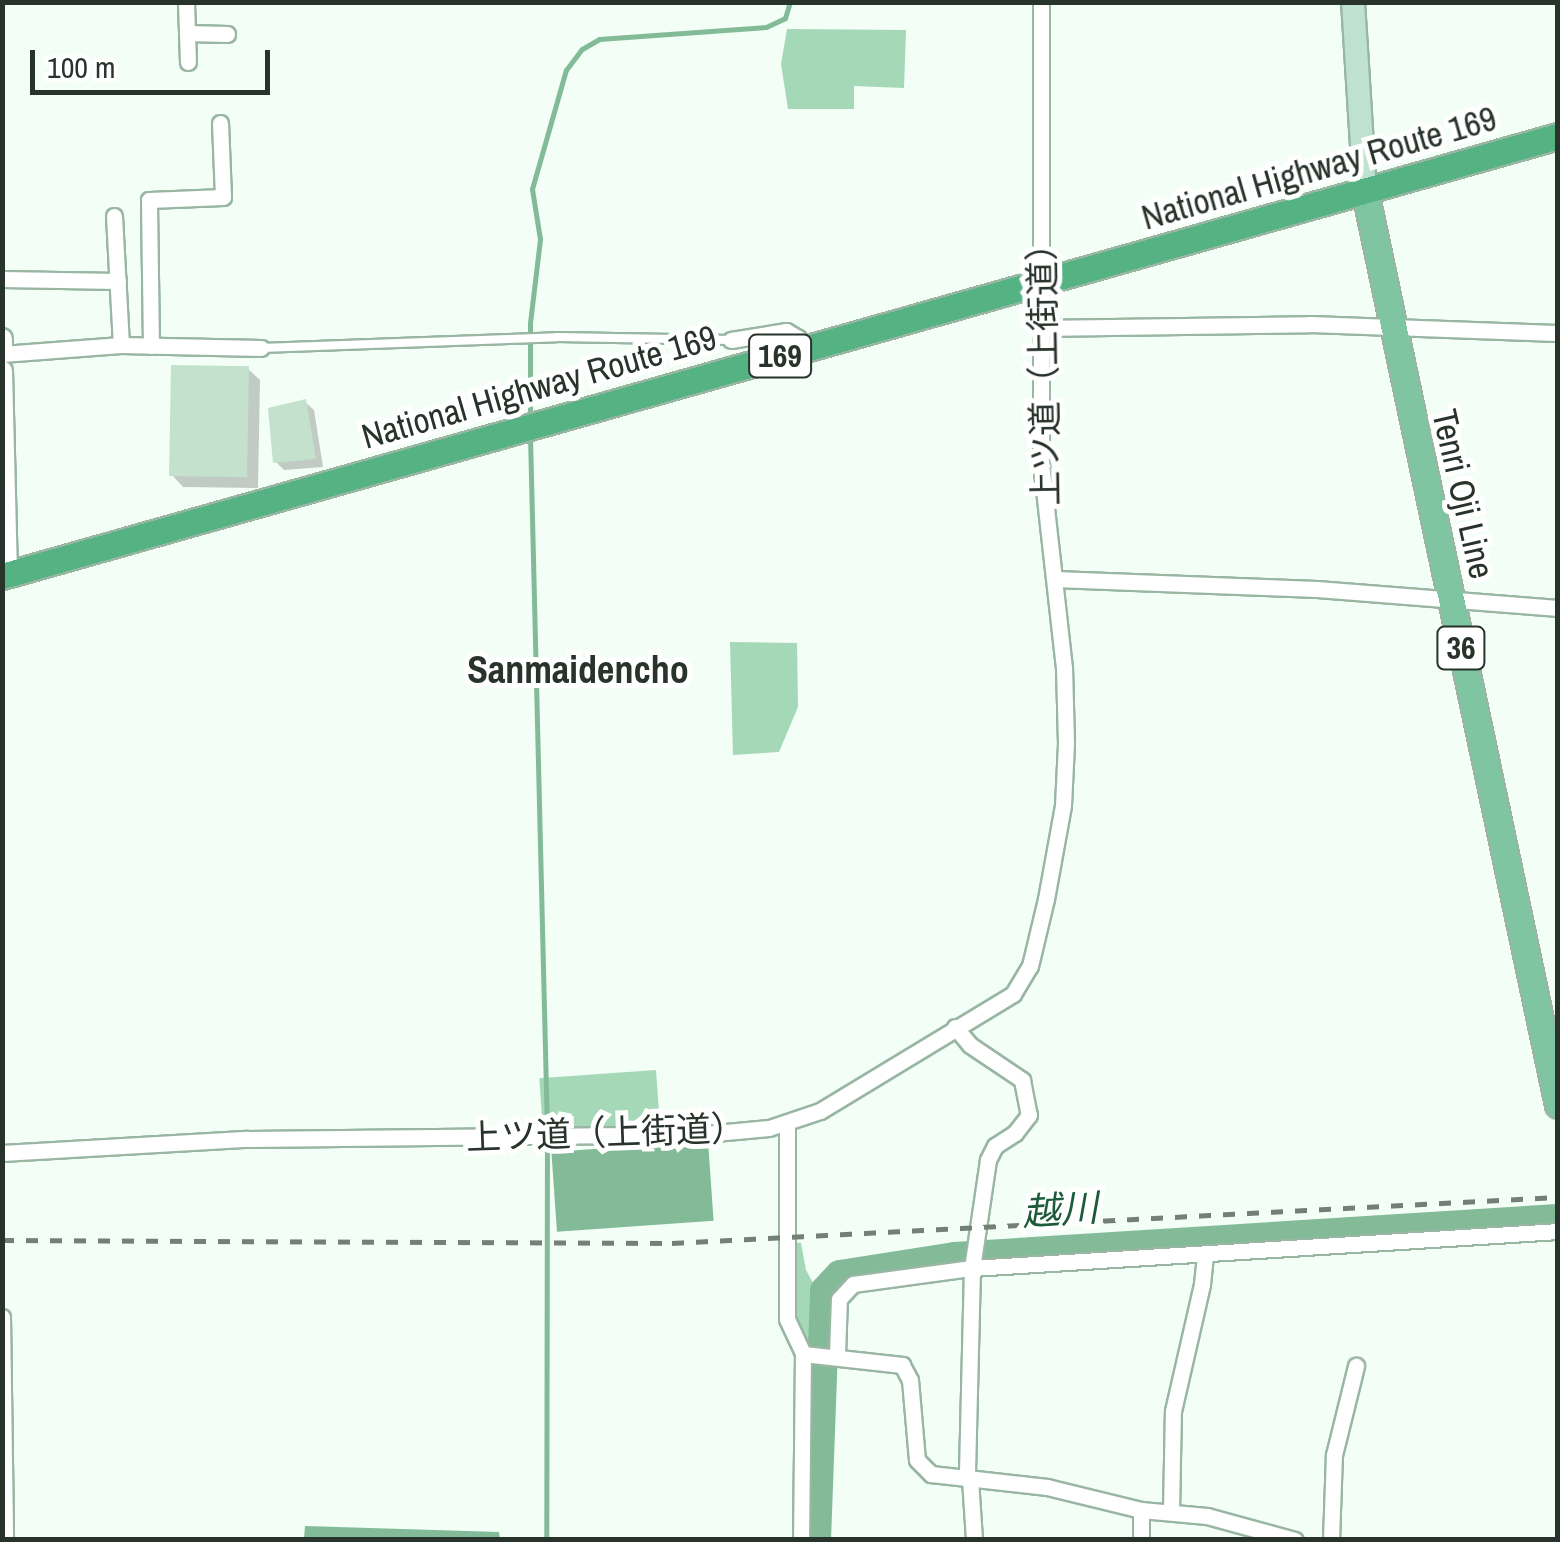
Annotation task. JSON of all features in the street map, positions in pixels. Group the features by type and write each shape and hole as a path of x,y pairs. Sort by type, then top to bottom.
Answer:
{"highway":[{"name":"National Highway Route 169","path":"4,580 1558,136"}],"main road":[{"path":"1353,2 1365,192"},
{"name":"Tenri Oji Line","path":"1365,192 1390,327 1558,1104"}],"street":[{"path":"186,2 188,62"},
{"name":"上ツ道（上街道）","path":"2,1153 248,1138 704,1134 787,1124 820,1112 1013,994 1030,966 1046,899 1063,806 1066,743 1055,579 1041,464 1041,2"},
{"path":"187,33 227,34"},
{"path":"151,346 150,200 223,197 220,123"},
{"path":"114,216 121,345"},
{"path":"2,279 118,281"},
{"path":"1039,328 1390,327 1558,333"},
{"path":"731,340 786,330 798,338 802,350"},
{"path":"2,340 2,352 121,345 261,348"},
{"path":"2,371 4,580"},
{"path":"1055,579 1317,589 1558,608"},
{"path":"956,1027 970,1045 1013,1071 1028,1095 1029,1115 1014,1133 995,1146 988,1160 972,1268 968,1479 974,1540"},
{"path":"787,1124 786,1320 804,1354 800,1540"},
{"path":"837,1355 839,1299 853,1284 972,1268 1558,1231"},
{"path":"1170,1511 1173,1411 1202,1284 1205,1253"},
{"path":"2,1317 6,1540"},
{"path":"804,1354 902,1365 910,1380 917,1460 932,1474 1047,1487 1295,1540"},
{"path":"1331,1540 1334,1455 1356,1366"},
{"path":"1142,1510 1142,1540"}],"lane":[{"path":"261,348 556,338 731,340"}],"shaded area":[{"path":"787,29 906,30 904,88 854,86 854,109 788,109 781,64"},
{"path":"730,642 797,643 798,707 779,752 733,755"},
{"path":"656,1070 660,1128 543,1136 539,1078"},
{"path":"708,1141 714,1221 557,1232 551,1152"},
{"path":"787,1241 801,1243 806,1270 823,1301 820,1354 804,1353 791,1334"},
{"path":"305,1526 499,1532 500,1539 304,1539"}],"building":[{"path":"171,365 249,366 247,477 169,476"},
{"path":"306,399 316,459 273,463 268,408"}],"waterway":[{"path":"530,420 530,323 540,239 532,189 566,70 582,49 599,39 766,27 785,18 790,2"},
{"path":"530,436 547,1131 546,1540"},
{"name":"越川","path":"816,1540 825,1291 840,1275 955,1257 1558,1219"}],"railway":[{"path":"2,1240 672,1243 1558,1197"}],"district":[{"name":"Sanmaidencho","path":"578,670"}]}
